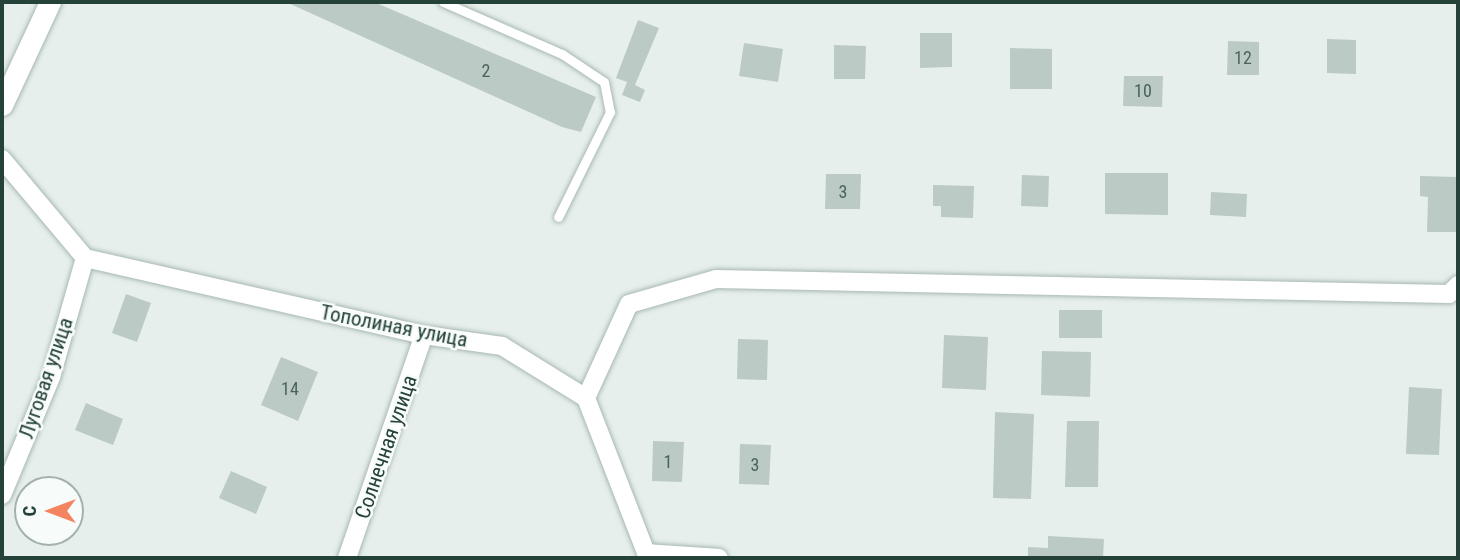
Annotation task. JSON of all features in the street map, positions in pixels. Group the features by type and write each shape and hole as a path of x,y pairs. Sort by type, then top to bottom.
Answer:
{"main road":[{"path":"2,105 50,2"}],"street":[{"path":"2,159 85,258"},
{"name":"Тополиная улица","path":"85,258 424,335 502,346 586,398"},
{"name":"Луговая улица","path":"2,495 51,377 85,258"},
{"path":"719,558 646,555 586,398 629,304 716,279 1449,294 1458,285"},
{"name":"Солнечная улица","path":"348,558 424,335"}],"lane":[{"path":"443,2 562,54 604,82 610,111 558,217"}],"building":[{"path":"286,2 374,2 596,97 581,132 562,127"},
{"path":"638,20 659,28 635,85 645,90 640,102 622,95 627,82 616,78"},
{"path":"920,33 952,33 952,67 920,68"},
{"path":"1327,39 1356,40 1356,74 1327,73"},
{"path":"1228,41 1259,42 1259,75 1227,75"},
{"path":"744,43 783,49 778,82 739,76"},
{"path":"834,45 866,46 865,79 834,79"},
{"path":"1010,48 1052,49 1052,89 1010,89"},
{"path":"1124,76 1163,76 1162,107 1123,106"},
{"path":"1105,173 1168,173 1168,215 1105,214"},
{"path":"826,174 861,174 860,209 825,209"},
{"path":"1022,175 1049,176 1048,207 1021,206"},
{"path":"1420,176 1458,177 1458,232 1427,232 1428,197 1420,196"},
{"path":"933,185 974,186 973,218 941,217 941,206 933,206"},
{"path":"1211,192 1247,194 1246,217 1210,215"},
{"path":"126,294 151,303 137,342 112,333"},
{"path":"1059,310 1102,310 1102,338 1059,338"},
{"path":"944,335 988,337 986,390 942,388"},
{"path":"738,339 768,340 767,380 737,379"},
{"path":"1042,351 1091,352 1090,397 1041,395"},
{"path":"281,357 318,372 298,421 261,405"},
{"path":"1409,387 1442,389 1439,455 1406,454"},
{"path":"86,403 123,419 113,445 75,430"},
{"path":"995,412 1034,414 1031,499 993,498"},
{"path":"1067,421 1099,421 1098,487 1065,487"},
{"path":"653,441 684,442 682,482 652,481"},
{"path":"740,444 771,445 769,485 739,484"},
{"path":"231,471 267,487 256,514 219,498"},
{"path":"1048,536 1104,539 1103,558 1028,558 1028,547 1048,548"}]}
